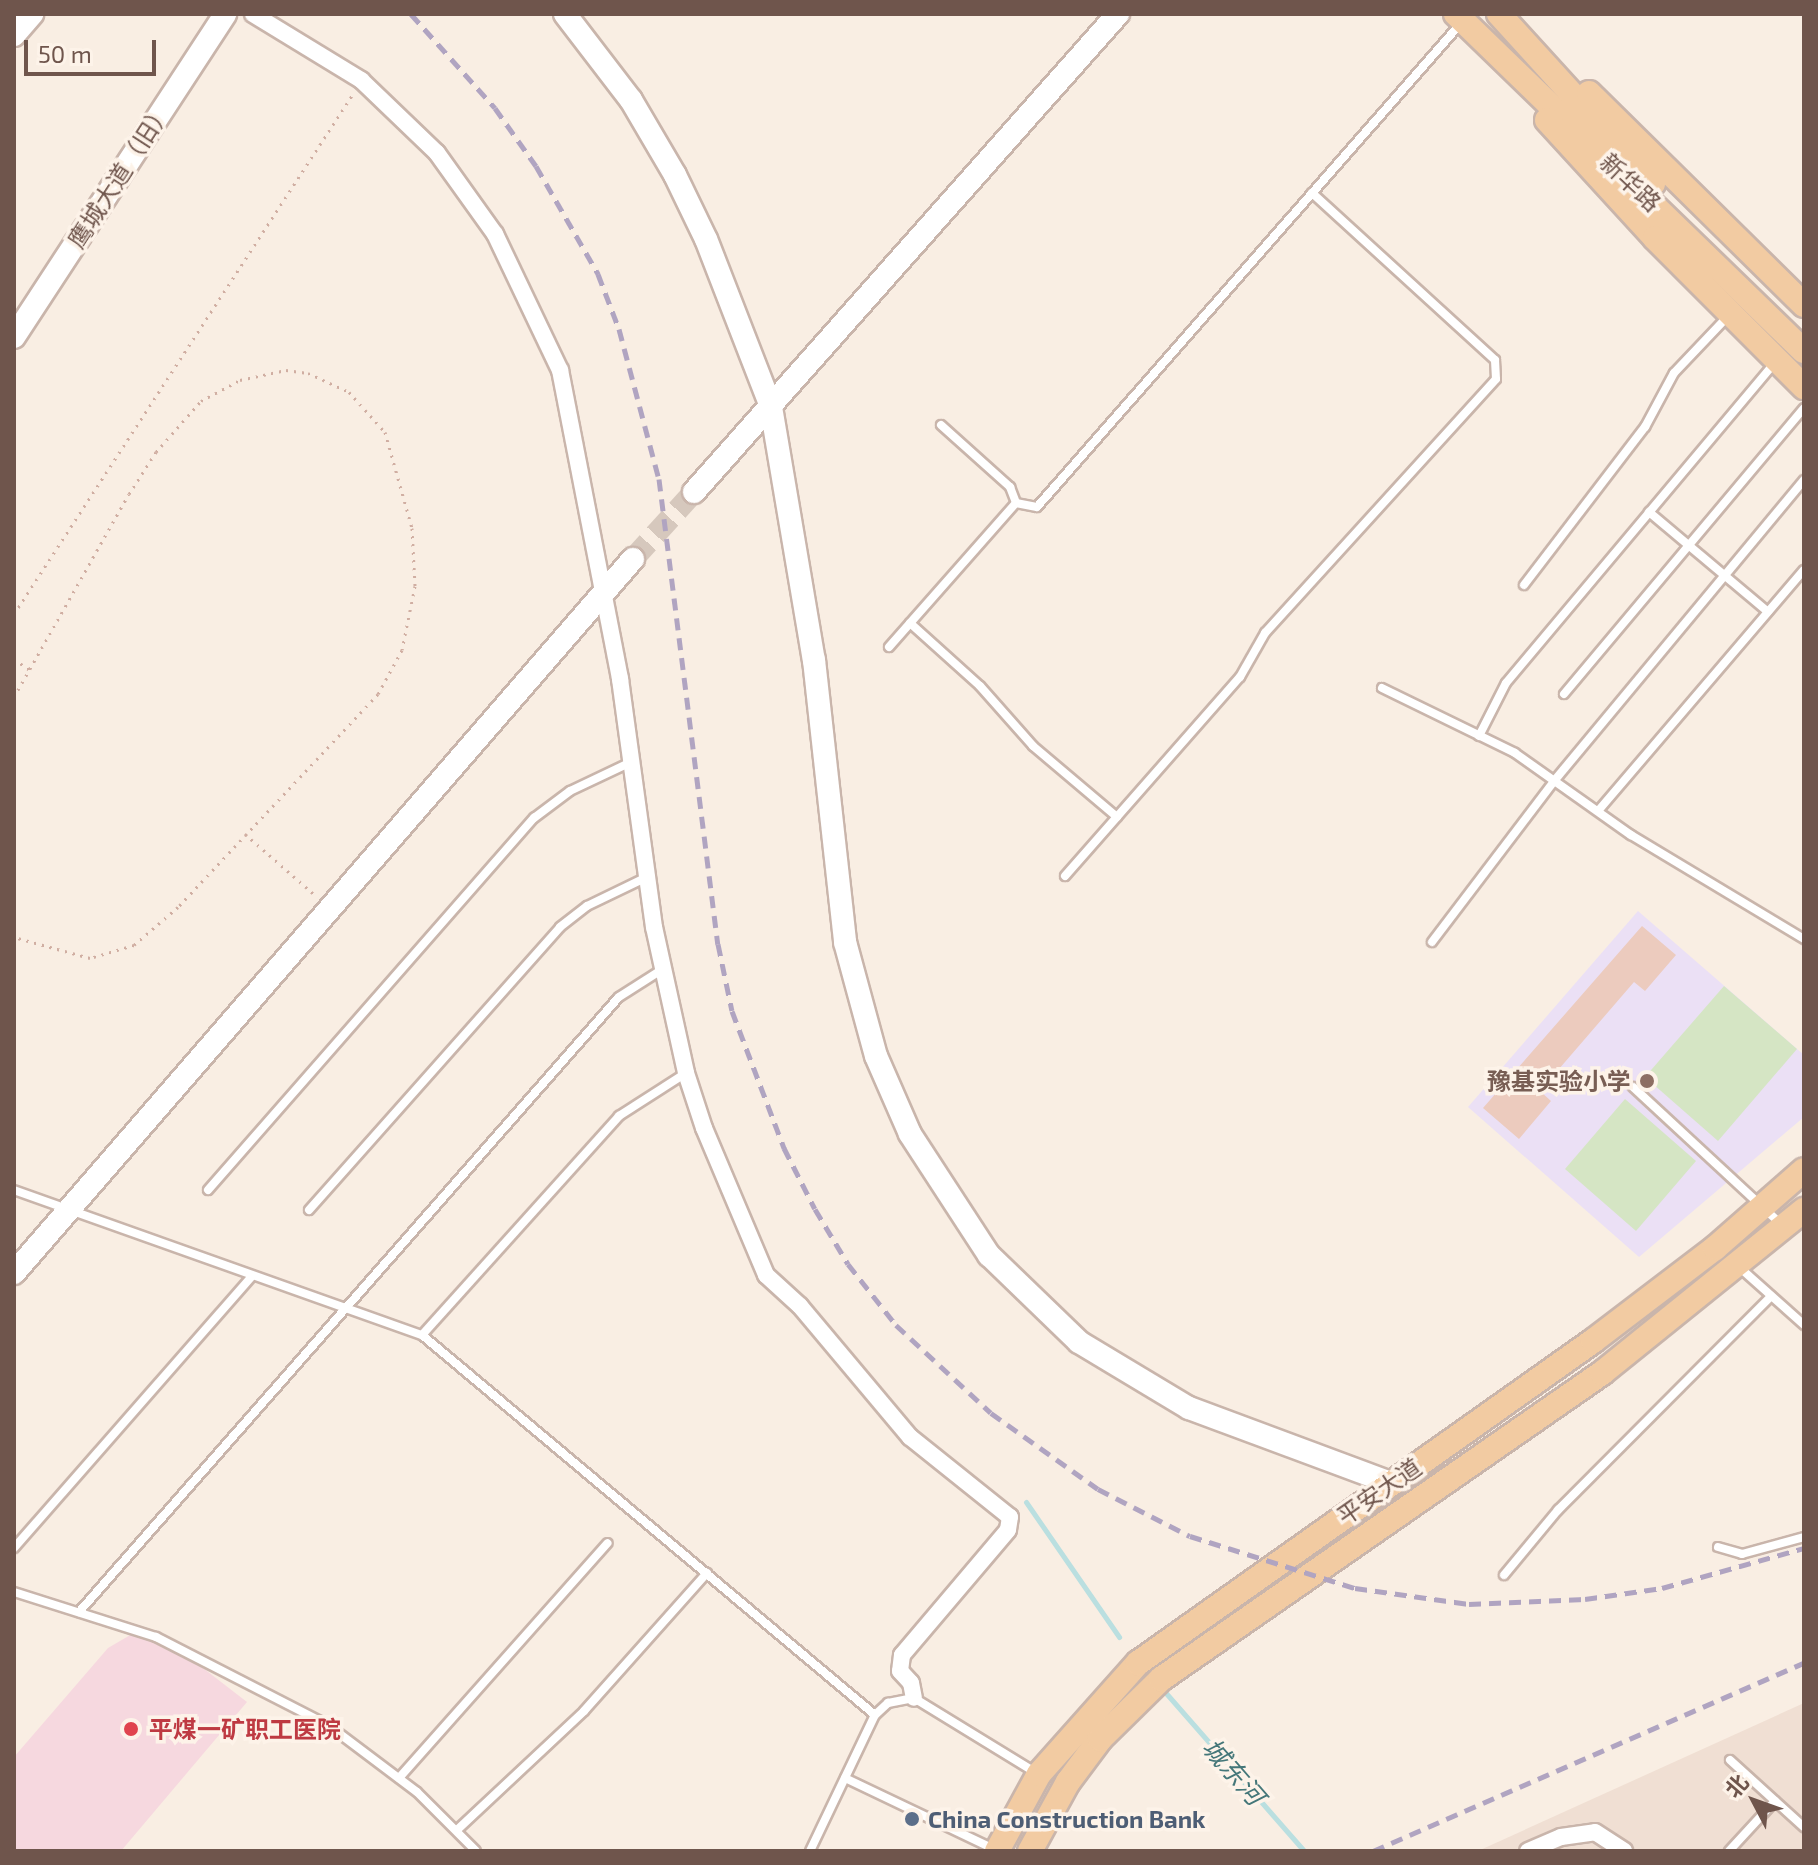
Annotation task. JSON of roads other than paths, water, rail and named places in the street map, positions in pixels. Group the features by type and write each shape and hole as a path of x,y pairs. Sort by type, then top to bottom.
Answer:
{"main road":[{"name":"新华路","path":"1459,18 1804,335"},
{"name":"新华路","path":"1502,18 1677,218 1804,351"},
{"path":"1502,18 1614,115 1804,305"},
{"path":"1485,44 1577,157 1804,387"},
{"name":"平安大道","path":"997,1851 1039,1774 1112,1687 1165,1640 1593,1341 1765,1206 1804,1170"},
{"name":"平安大道","path":"1030,1851 1068,1782 1100,1739 1161,1679 1602,1373 1738,1267 1804,1210"}],"street":[{"path":"14,23 30,14"},
{"path":"14,35 30,14"},
{"name":"鹰城大道（旧）","path":"14,337 225,14"},
{"path":"253,14 361,80 437,153 495,234 560,370 605,593 647,877 686,1073 766,1275 800,1306 910,1437 1010,1517 1008,1530 902,1655 900,1671 911,1683 914,1698"},
{"path":"565,14 631,100 675,175 706,239 771,407 814,660 845,942 876,1056 910,1134 989,1255 1079,1342 1189,1408 1391,1483"},
{"path":"694,492 1118,14"},
{"path":"14,1273 328,906 633,559"},
{"path":"1528,1851 1581,1832 1608,1836 1624,1851"}],"lane":[{"path":"1016,503 1037,507 1312,193 1459,18"},
{"path":"1065,876 1240,677 1265,633 1496,379 1495,360 1312,193"},
{"path":"1524,585 1645,427 1674,373 1730,313"},
{"path":"1479,736 1506,683 1777,360"},
{"path":"1564,694 1804,408"},
{"path":"941,425 1010,487 1016,503"},
{"path":"1432,942 1554,781 1804,480"},
{"path":"889,647 1016,503"},
{"path":"1649,512 1768,612"},
{"path":"1598,811 1804,570"},
{"path":"910,623 980,686 1033,746 1117,817"},
{"path":"1382,688 1479,736 1804,939"},
{"path":"208,1190 534,818 570,791 631,762"},
{"path":"309,1210 560,927 587,906 647,877"},
{"path":"79,1612 619,997 663,969"},
{"path":"422,1335 619,1116 686,1073"},
{"path":"1633,1087 1765,1206 1784,1228"},
{"path":"14,1190 422,1335 875,1715"},
{"path":"1738,1267 1804,1325"},
{"path":"14,1548 252,1276"},
{"path":"1504,1575 1558,1510 1771,1296"},
{"path":"1718,1547 1742,1554 1804,1537"},
{"path":"399,1778 608,1543"},
{"path":"457,1830 584,1711 707,1573"},
{"path":"14,1592 156,1637 328,1725 399,1778 476,1851"},
{"path":"810,1851 875,1715 888,1703 914,1698 1039,1774"},
{"path":"1730,1760 1804,1827"},
{"path":"845,1778 997,1851"},
{"path":"1729,1851 1775,1801"}],"waterway":[{"name":"城东河","path":"1026,1502 1119,1637"},
{"name":"城东河","path":"1165,1692 1304,1851"}],"tunnel":[{"path":"633,559 694,492"}],"railway":[{"path":"411,14 495,108 536,166 598,274 619,329 659,479 718,944 732,1011 784,1148 815,1209 848,1264 896,1325 991,1413 1098,1489 1190,1536 1355,1588 1469,1604 1585,1599 1662,1588 1804,1548"},
{"path":"1373,1851 1804,1663"}],"place":[{"name":"豫基实验小学","path":"1647,1081"},
{"name":"平煤一矿职工医院","path":"131,1729"},
{"name":"China Construction Bank","path":"912,1819"}]}
